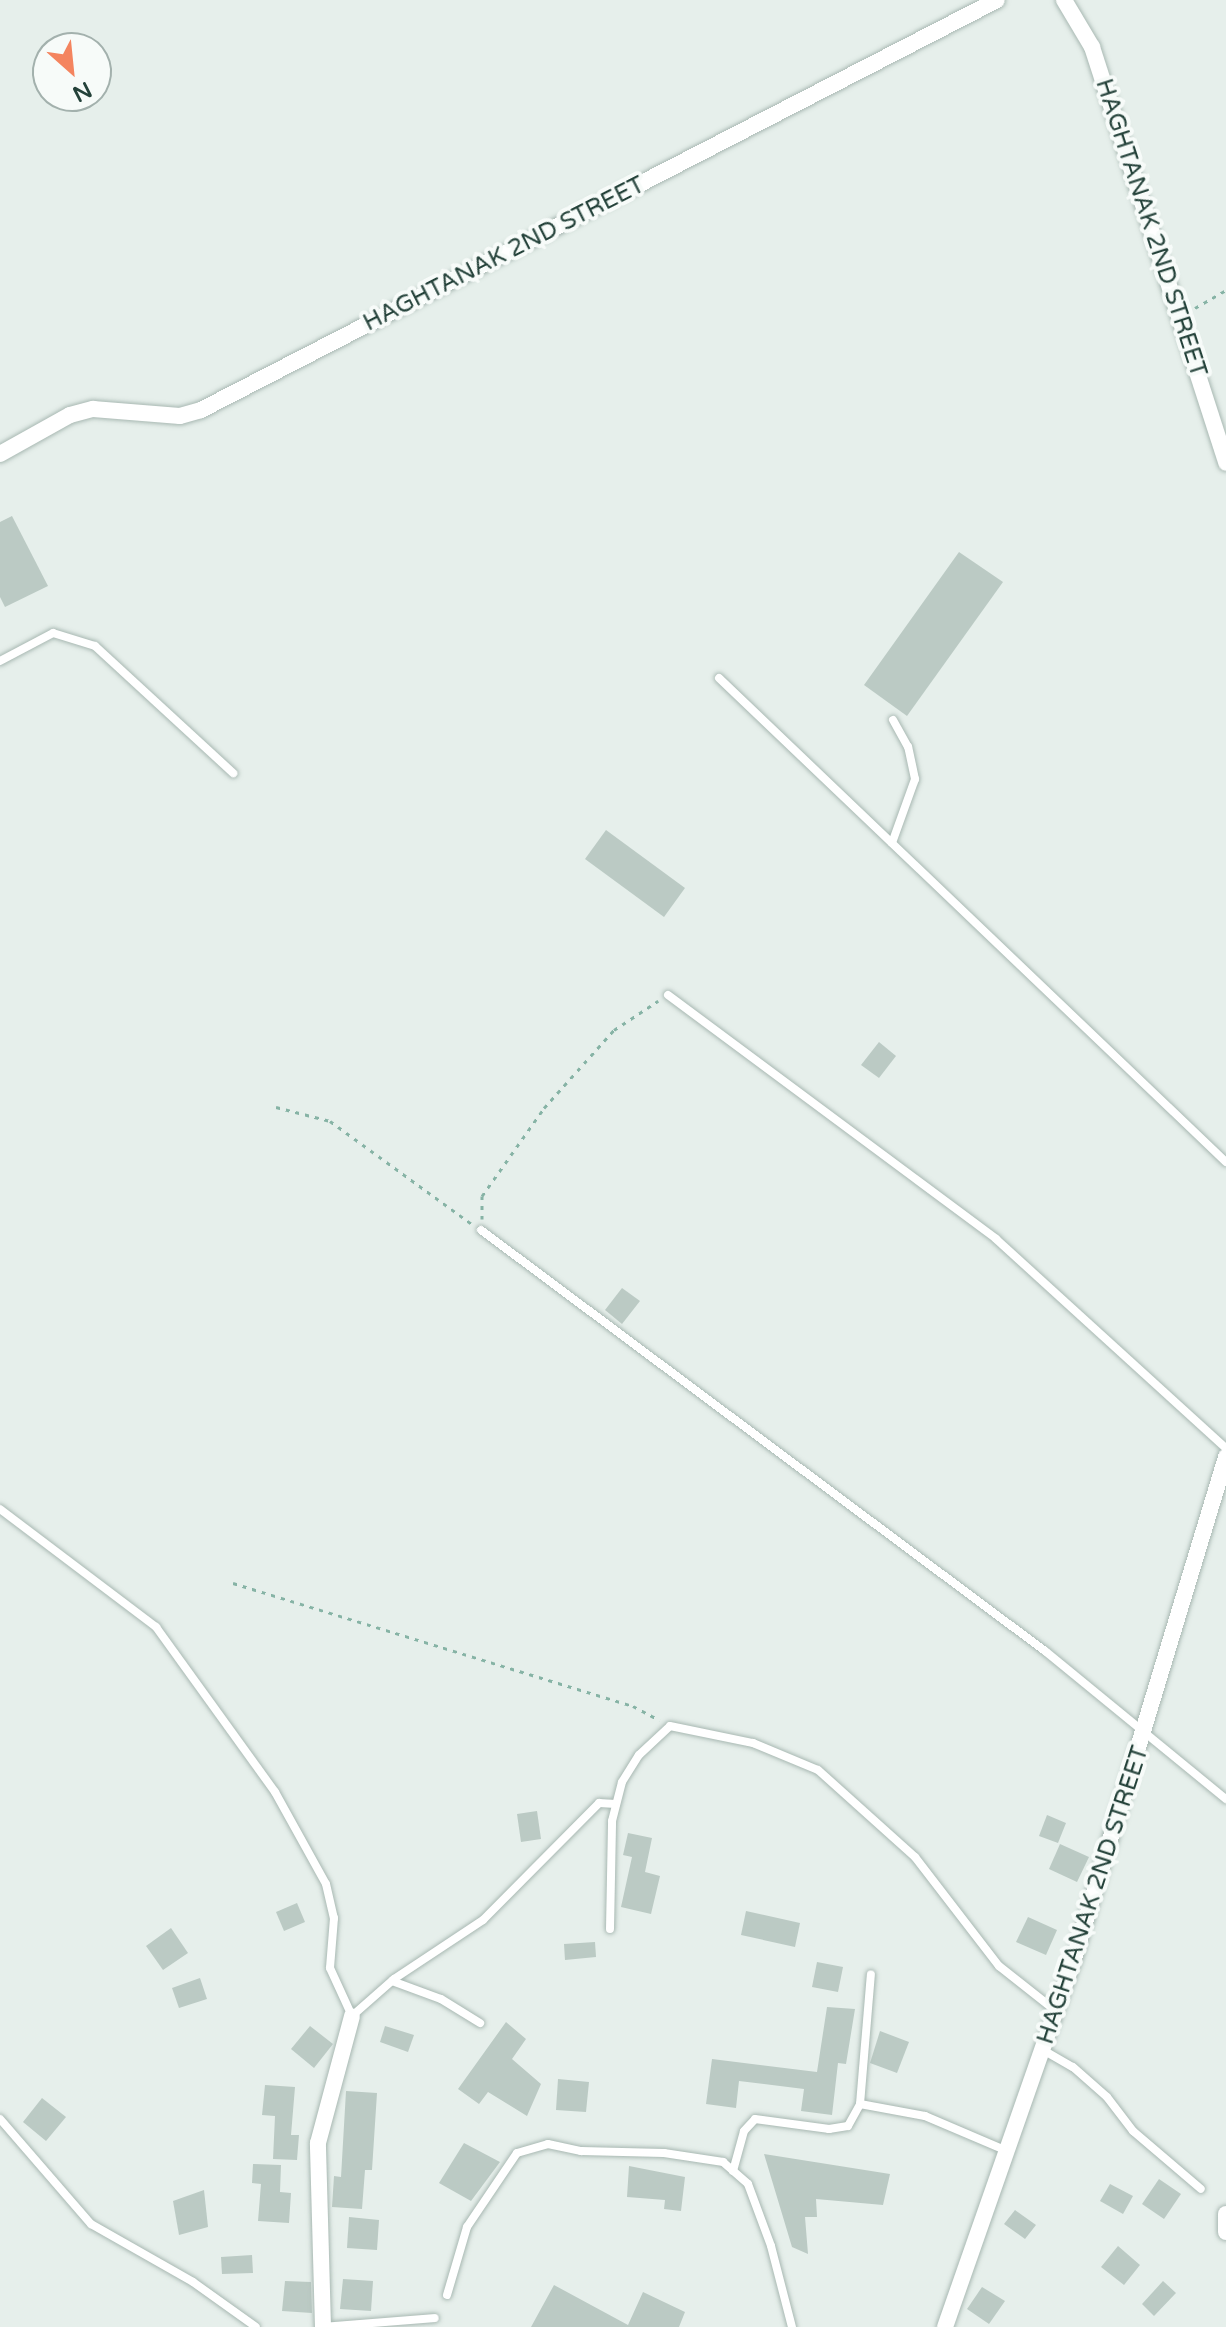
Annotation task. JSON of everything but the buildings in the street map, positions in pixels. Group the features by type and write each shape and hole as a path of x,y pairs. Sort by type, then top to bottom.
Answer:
{"street":[{"name":"HAGHTANAK 2ND STREET","path":"0,454 70,415 93,409 180,416 201,410 997,0"},
{"name":"HAGHTANAK 2ND STREET","path":"1064,0 1092,47 1226,463"},
{"name":"HAGHTANAK 2ND STREET","path":"945,2327 1043,2050 1146,1734 1226,1457"},
{"path":"323,2327 318,2143 352,2016"},
{"path":"1226,2214 1226,2232"}],"lane":[{"path":"0,661 53,633 95,646 233,773"},
{"path":"719,678 1226,1162"},
{"path":"892,843 915,779 908,747 893,720"},
{"path":"668,995 996,1239 1226,1448"},
{"path":"481,1230 630,1344 722,1405 1226,1799"},
{"path":"0,1509 156,1627 275,1792 326,1884 334,1918 330,1968 352,2016 392,1981 483,1920 599,1803 616,1804"},
{"path":"610,1929 616,1804 622,1782 639,1755 670,1726 753,1743 818,1770 915,1857 999,1966 1056,2011"},
{"path":"733,2171 744,2131 755,2119 829,2129 848,2126 860,2104 871,1974"},
{"path":"392,1981 441,1999 480,2023"},
{"path":"1043,2050 1073,2067 1107,2097 1133,2131 1201,2189"},
{"path":"860,2104 925,2116 1007,2151"},
{"path":"0,2119 91,2224 193,2282 256,2327"},
{"path":"447,2295 467,2227 517,2153 548,2144 581,2151 664,2153 723,2162 748,2184 767,2234 792,2327"},
{"path":"323,2327 435,2318"}],"path":[{"path":"1180,317 1226,290"},
{"path":"481,1230 482,1196 544,1108 614,1030 668,995"},
{"path":"276,1107 330,1121 409,1184 481,1230"},
{"path":"233,1583 633,1706 670,1726"}]}
